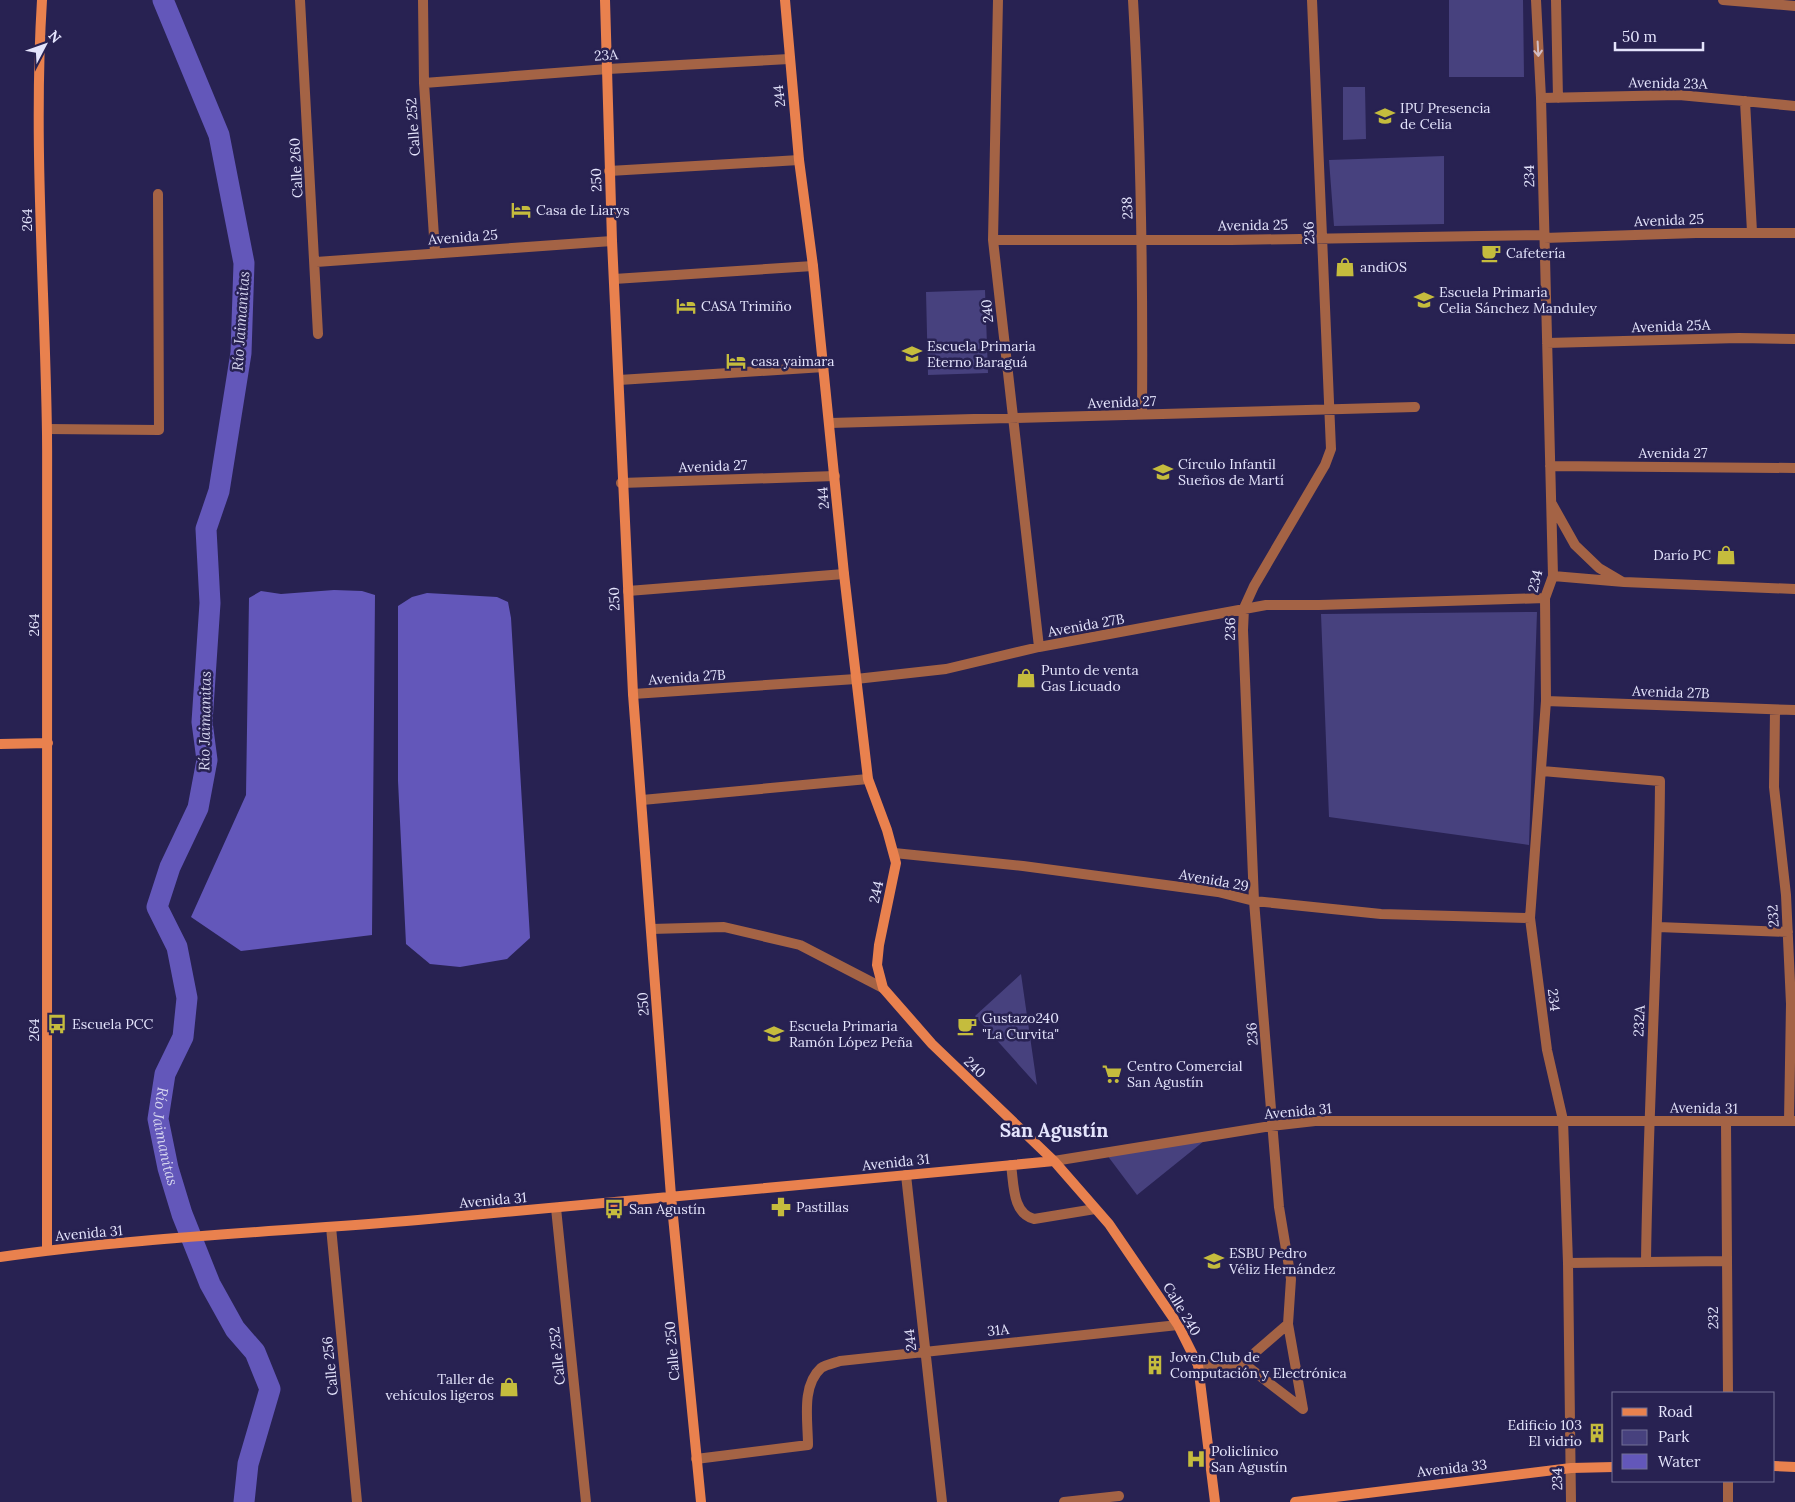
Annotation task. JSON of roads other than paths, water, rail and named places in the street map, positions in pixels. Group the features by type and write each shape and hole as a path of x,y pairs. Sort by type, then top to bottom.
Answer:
{"street":[{"name":"264","path":"42,0 39,41 41,257 47,429 47,1251"},
{"name":"Calle 260","path":"300,0 316,262 318,334"},
{"name":"Calle 252","path":"423,0 424,83 435,252"},
{"name":"250","path":"605,0 609,171 633,694 671,1196"},
{"name":"244","path":"786,0 789,59 799,160 813,266 844,574 868,779 894,854 895,871 879,945 877,965 883,988"},
{"name":"240","path":"998,0 993,240 1038,647"},
{"name":"238","path":"1133,0 1142,240 1142,415"},
{"name":"236","path":"1288,1324 1291,1279 1278,1207 1265,1021 1254,901 1243,630 1244,608 1254,586 1325,465 1331,449 1312,0"},
{"name":"234","path":"1536,0 1541,98 1553,576 1544,598 1546,701 1530,918 1547,1050 1563,1120 1568,1263 1571,1502"},
{"path":"1556,0 1558,98"},
{"path":"1723,0 1795,6"},
{"name":"23A","path":"424,83 608,69 789,59"},
{"name":"Avenida 23A","path":"1541,98 1679,95 1795,106"},
{"path":"1746,101 1752,232"},
{"path":"609,171 799,160"},
{"path":"47,429 159,430 158,194"},
{"name":"Avenida 25","path":"993,240 1231,240 1323,237 1795,233"},
{"name":"Avenida 25","path":"316,262 435,252 612,241"},
{"path":"614,279 813,266"},
{"name":"Avenida 25A","path":"1547,343 1739,338 1795,339"},
{"path":"619,380 824,367"},
{"name":"Avenida 27","path":"830,423 1415,407"},
{"name":"Avenida 27","path":"1550,466 1795,468"},
{"name":"Avenida 27","path":"622,483 835,476"},
{"name":"234","path":"1551,502 1575,545 1600,568 1624,582"},
{"path":"628,591 844,574"},
{"path":"1553,576 1624,582 1795,589"},
{"name":"Avenida 27B","path":"633,694 856,679 946,669 1038,647 1266,605 1544,598"},
{"name":"Avenida 27B","path":"1546,701 1795,710"},
{"name":"232","path":"1775,710 1774,787 1788,932 1792,1004 1792,1121"},
{"path":"0,744 48,743"},
{"name":"232A","path":"1542,771 1660,781 1658,927 1648,1121 1646,1262"},
{"path":"642,800 868,779"},
{"name":"Avenida 29","path":"894,854 1023,866 1218,892 1254,901 1382,914 1530,918"},
{"path":"651,929 724,927 800,945 883,988"},
{"path":"1658,927 1788,932"},
{"name":"240","path":"883,988 932,1044 1054,1161"},
{"name":"Avenida 31","path":"0,1258 47,1251 182,1238 556,1208 1054,1161 1271,1126 1315,1121 1563,1120 1726,1123 1792,1121"},
{"name":"232","path":"1726,1123 1728,1392"},
{"name":"Calle 240","path":"1054,1161 1095,1209 1149,1280 1178,1325 1198,1365 1216,1502"},
{"path":"1011,1165 1018,1207 1024,1216 1034,1219 1095,1209"},
{"name":"244","path":"906,1175 942,1502"},
{"name":"Calle 250","path":"671,1196 701,1502"},
{"name":"Calle 252","path":"556,1208 586,1502"},
{"name":"Calle 256","path":"331,1227 357,1502"},
{"path":"1568,1263 1726,1261"},
{"path":"1198,1365 1243,1363 1288,1324"},
{"path":"1243,1363 1303,1409 1288,1324"},
{"name":"31A","path":"696,1458 808,1445 807,1399 821,1368 840,1361 1178,1325"},
{"path":"1775,1466 1795,1467"},
{"name":"Avenida 33","path":"1294,1502 1571,1468 1612,1467"},
{"path":"1728,1482 1728,1502"},
{"path":"1064,1502 1120,1496"}],"water":[{"path":"334,590 362,591 375,595 372,935 241,951 191,917 246,795 249,598 261,591 281,594"},
{"path":"427,593 497,597 508,602 511,618 530,938 507,959 460,967 430,964 406,944 398,781 398,606 412,597"}],"waterway":[{"name":"Río Jaimanitas","path":"163,0 219,135 244,263 241,353 219,491 206,529 210,603 202,722 207,760 198,808 170,867 157,907 177,947 187,998 183,1037 165,1074 158,1119 168,1168 182,1214 210,1284 235,1329 255,1352 270,1389 248,1464 244,1502"}],"place":[{"name":"IPU Presencia de Celia","path":"1385,116"},
{"name":"Casa de Liarys","path":"521,210"},
{"name":"Cafetería","path":"1491,253"},
{"name":"andiOS","path":"1345,267"},
{"name":"Escuela Primaria Celia Sánchez Manduley","path":"1424,300"},
{"name":"CASA Trimiño","path":"686,306"},
{"name":"Escuela Primaria Eterno Baraguá","path":"912,354"},
{"name":"casa yaimara","path":"736,361"},
{"name":"Círculo Infantil Sueños de Martí","path":"1163,472"},
{"name":"Darío PC","path":"1726,555"},
{"name":"Punto de venta Gas Licuado","path":"1026,678"},
{"name":"Escuela PCC","path":"57,1024"},
{"name":"Gustazo240 \"La Curvita\"","path":"967,1026"},
{"name":"Escuela Primaria Ramón López Peña","path":"774,1034"},
{"name":"Centro Comercial San Agustín","path":"1112,1074"},
{"name":"Pastillas","path":"781,1207"},
{"name":"San Agustín","path":"614,1209"},
{"name":"ESBU Pedro Véliz Hernández","path":"1214,1261"},
{"name":"Joven Club de Computación y Electrónica","path":"1155,1365"},
{"name":"Taller de vehículos ligeros","path":"509,1387"},
{"name":"Edificio 103 El vidrio","path":"1597,1433"},
{"name":"Policlínico San Agustín","path":"1196,1459"}],"district":[{"name":"San Agustín","path":"1054,1130"}]}
